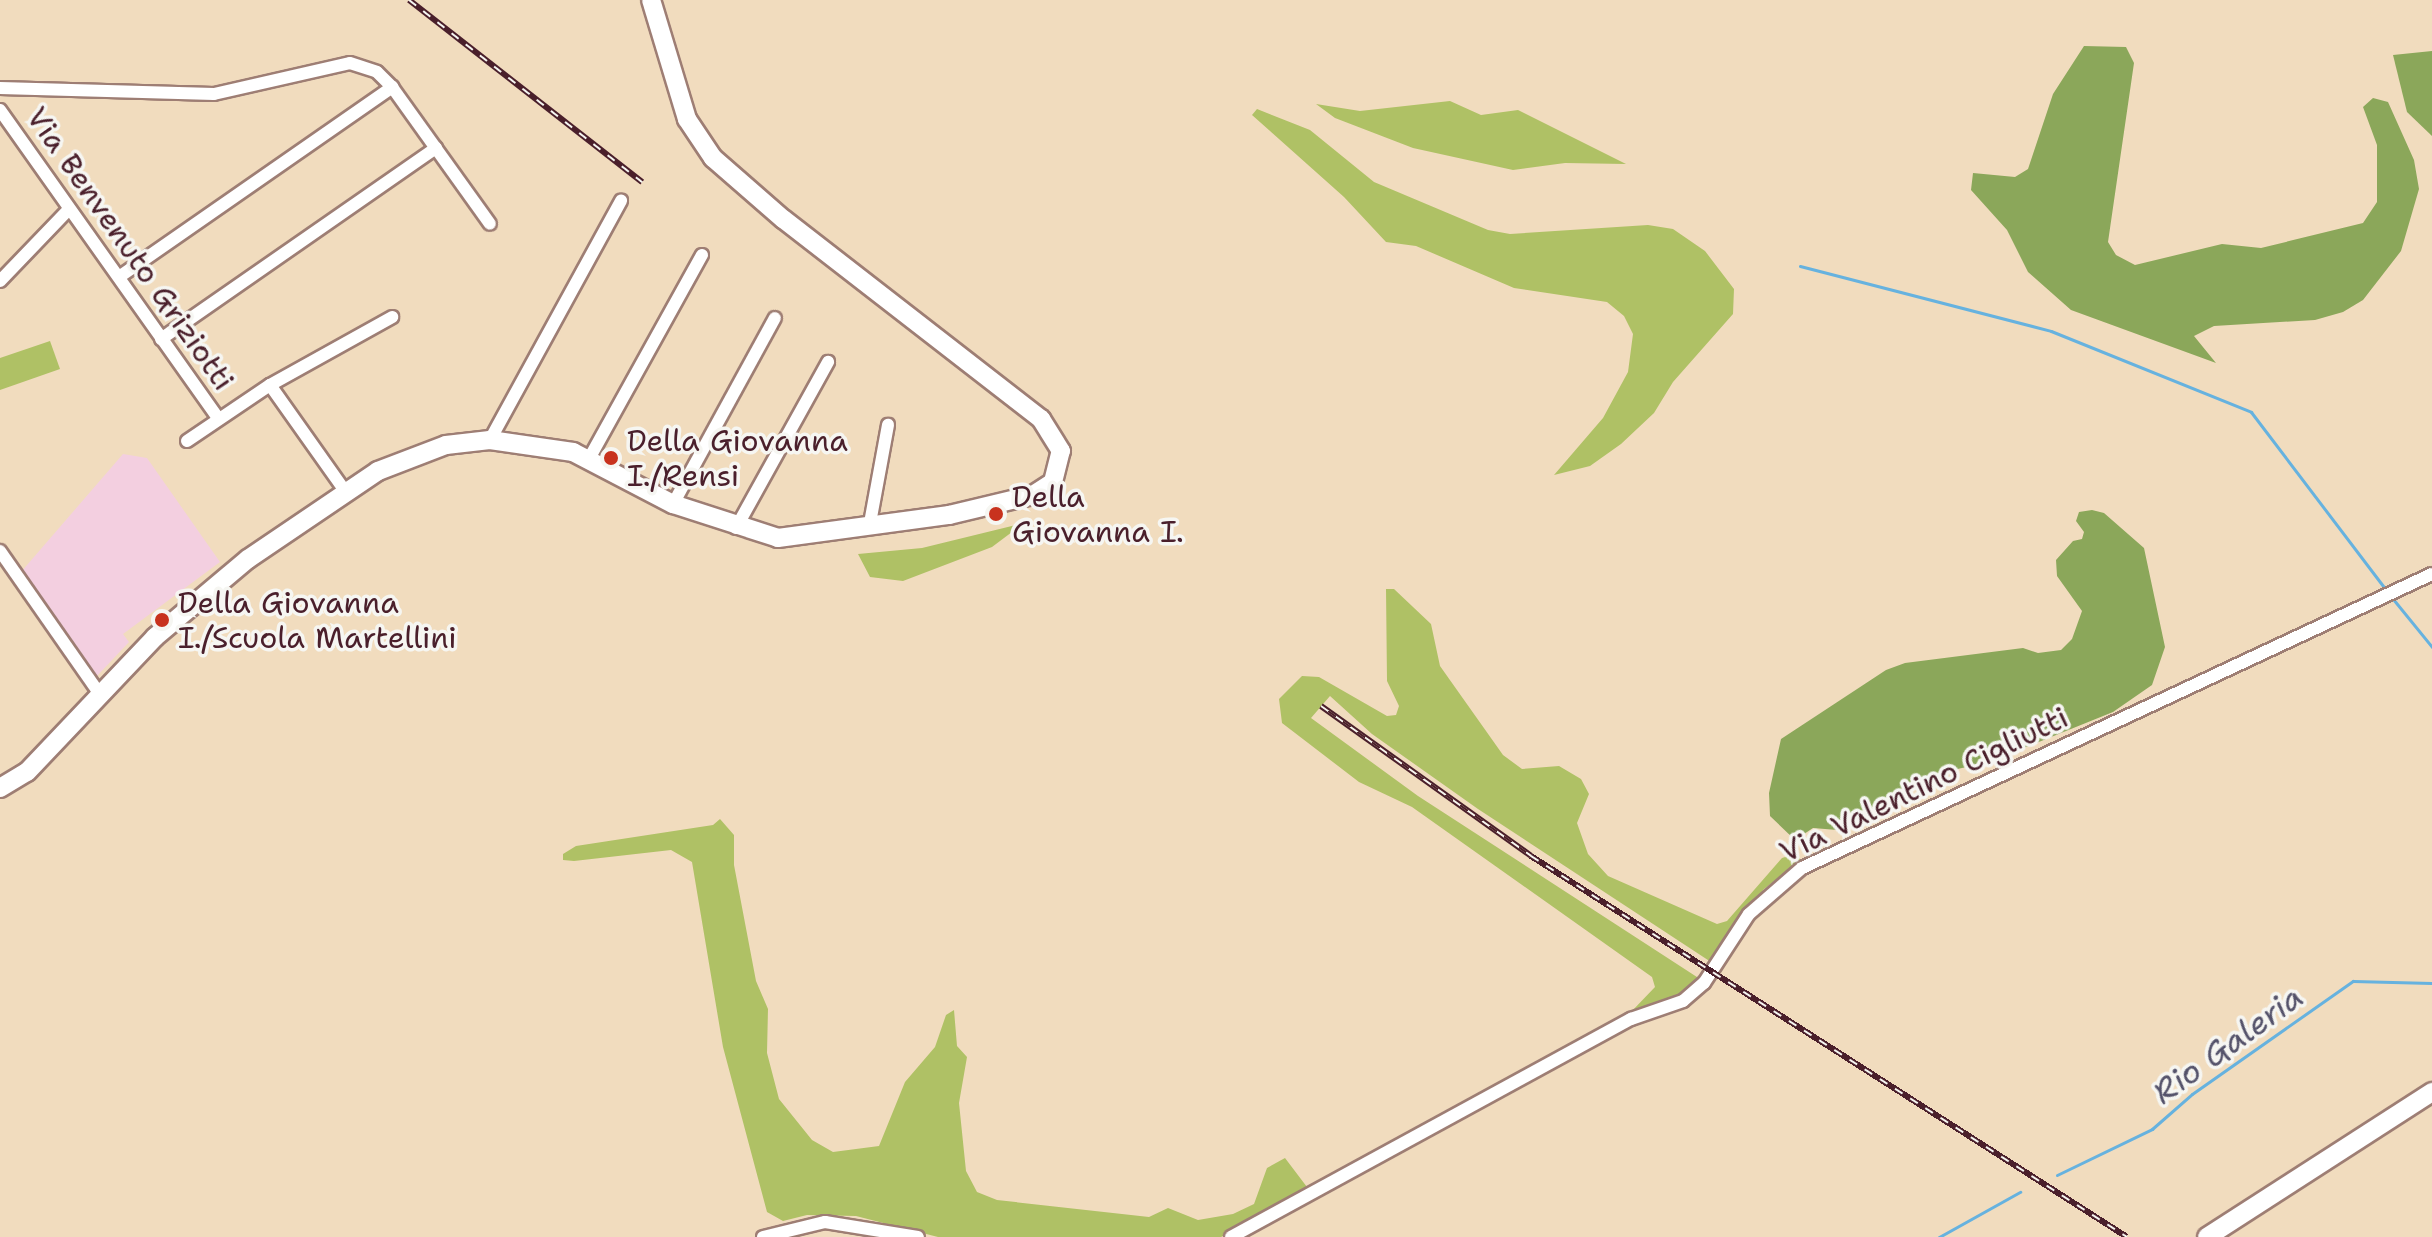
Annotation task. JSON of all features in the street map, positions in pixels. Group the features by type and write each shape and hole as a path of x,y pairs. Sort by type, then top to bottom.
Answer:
{"street":[{"path":"0,788 27,772 155,637 248,559 345,491 404,457 490,440 537,444 590,457 673,504 736,528 792,537 870,523 937,518 1041,491 1059,471 1058,441 1038,416 722,169 687,119 651,0"},
{"path":"0,88 214,94 350,63 377,72 392,87 490,224"},
{"path":"119,277 392,87"},
{"name":"Via Benvenuto Griziotti","path":"0,110 218,418"},
{"path":"161,339 436,148"},
{"path":"490,440 621,201"},
{"path":"0,281 69,209"},
{"path":"590,457 702,255"},
{"name":"Via Benvenuto Griziotti","path":"187,441 270,385 392,317"},
{"path":"673,504 775,318"},
{"path":"736,528 828,362"},
{"path":"270,385 345,491"},
{"path":"870,523 888,425"},
{"path":"0,551 101,696"},
{"name":"Via Valentino Cigliutti","path":"1231,1237 1631,1019 1683,1001 1704,983 1749,914 1802,868 2383,600 2432,574"},
{"path":"2207,1237 2432,1092"},
{"path":"763,1237 825,1222 918,1237"}],"shaded area":[{"path":"123,454 147,458 220,562 123,634 129,642 97,676 21,572"}],"green space":[{"path":"2084,46 2126,47 2134,63 2108,242 2116,255 2135,265 2222,244 2261,248 2363,223 2377,202 2377,145 2363,107 2373,98 2388,102 2414,160 2419,189 2401,251 2363,300 2343,312 2315,320 2214,326 2194,336 2216,363 2071,310 2028,272 2007,230 1971,190 1973,173 2015,177 2028,169 2053,94"},
{"path":"2432,51 2432,136 2407,112 2393,55"},
{"path":"1450,101 1481,115 1518,110 1626,164 1565,163 1513,170 1413,148 1335,118 1316,104 1360,111"},
{"path":"1257,109 1310,130 1374,182 1488,230 1510,234 1648,225 1673,229 1705,251 1734,289 1733,314 1673,382 1654,413 1621,444 1590,466 1554,475 1603,418 1628,372 1633,334 1624,316 1607,302 1514,288 1416,246 1386,242 1344,197 1252,115"},
{"path":"50,341 60,369 0,390 0,358"},
{"path":"2092,510 2104,513 2144,548 2165,647 2152,685 2113,712 1989,762 1935,774 1868,821 1837,830 1813,828 1795,840 1770,816 1769,793 1781,739 1886,670 1905,663 2023,648 2038,653 2061,650 2072,639 2082,611 2057,576 2056,560 2073,541 2082,539 2084,532 2076,521 2079,512"},
{"path":"1024,523 992,547 903,581 870,577 858,554 922,548"},
{"path":"1386,589 1394,589 1431,624 1440,666 1503,755 1522,769 1559,766 1581,779 1589,794 1577,823 1588,854 1608,876 1717,924 1727,921 1782,858 1795,854 1801,860 1764,889 1726,936 1714,964 1478,809 1372,734 1330,696 1311,718 1418,796 1700,979 1678,999 1631,1012 1655,987 1652,977 1412,807 1359,782 1282,723 1279,699 1302,676 1319,677 1387,716 1396,715 1399,706 1387,681"},
{"path":"720,819 734,835 734,865 756,981 768,1009 767,1053 779,1099 812,1140 833,1152 879,1146 905,1082 935,1047 946,1015 954,1010 957,1046 967,1057 959,1103 966,1171 977,1192 997,1200 1149,1217 1168,1208 1198,1220 1233,1214 1254,1204 1267,1168 1285,1158 1310,1191 1221,1237 938,1237 856,1216 807,1215 783,1221 767,1212 723,1047 692,862 671,850 563,860 563,854 576,846 713,825"}],"waterway":[{"path":"1800,266 2051,331 2251,412 2387,591"},
{"path":"2393,599 2432,647"},
{"name":"Rio Galeria","path":"2057,1175 2152,1129 2192,1094 2353,981 2432,983"},
{"name":"Rio Galeria","path":"1939,1237 2020,1192"}],"railway":[{"path":"409,0 642,182"},
{"path":"1321,706 1531,856 2127,1237"}],"place":[{"name":"Della Giovanna I./Rensi","path":"611,458"},
{"name":"Della Giovanna I.","path":"996,514"},
{"name":"Della Giovanna I./Scuola Martellini","path":"162,620"}]}
